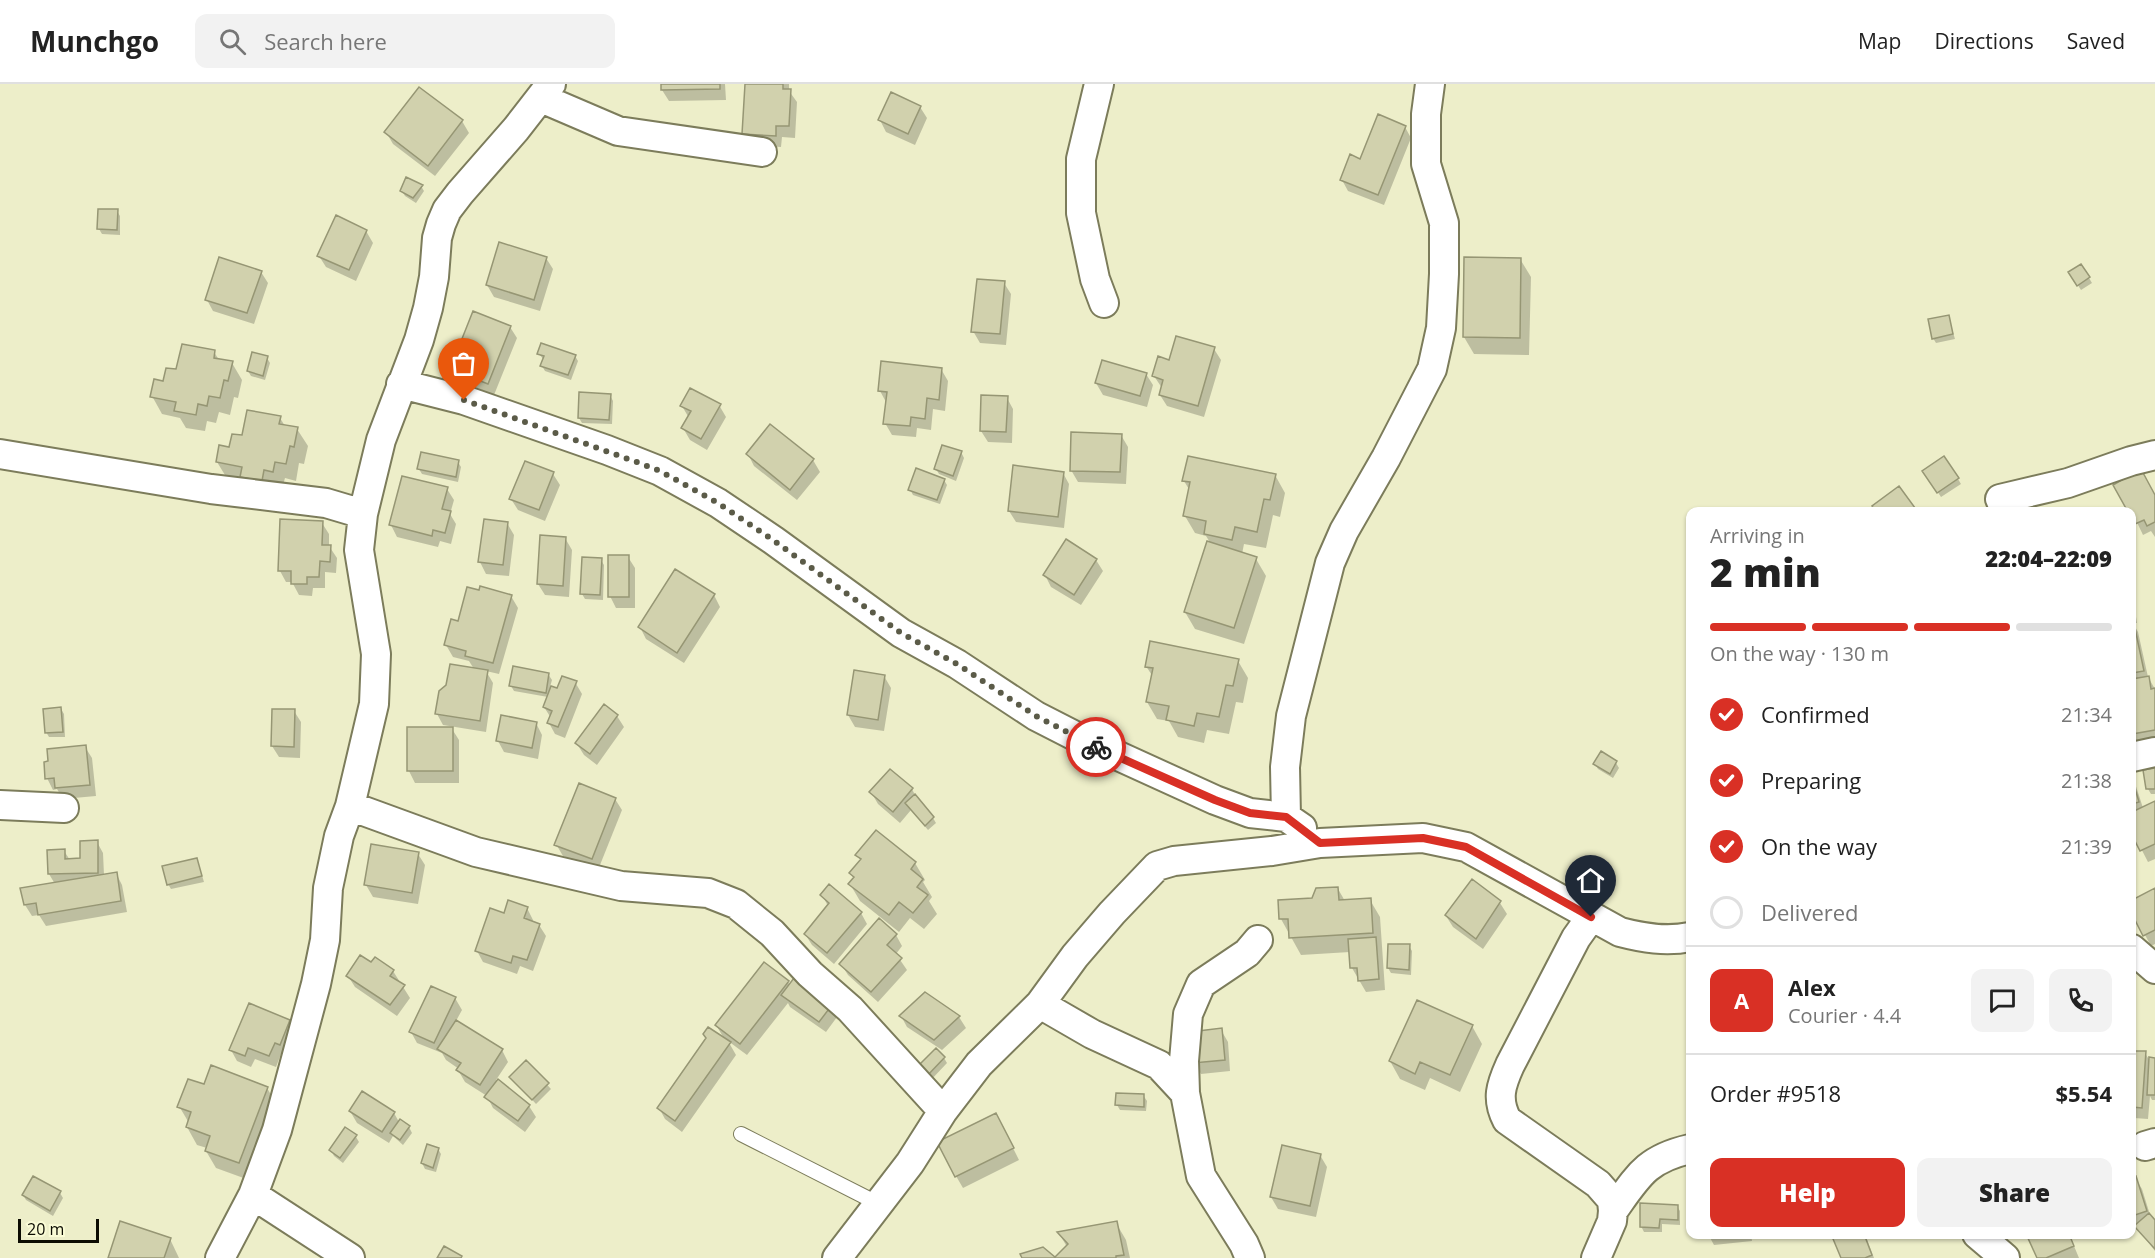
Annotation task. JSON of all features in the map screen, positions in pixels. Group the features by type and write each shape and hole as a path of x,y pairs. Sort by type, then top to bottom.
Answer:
{"street":[{"path":"1099,84 1081,159 1081,213 1095,279 1104,303"},
{"path":"1286,817 1285,767 1291,716 1330,563 1344,531 1386,458 1432,369 1441,328 1444,223 1426,164 1426,114 1430,84"},
{"path":"220,1258 253,1195 277,1131 310,1013 325,940 328,888 339,836 350,806 374,704 376,654 359,550 363,514 381,440 419,340 428,309 434,277 437,238 444,217 460,193 546,91 618,130 762,152"},
{"path":"401,384 464,400 660,471 718,503 901,633 957,664 1036,716 1215,800 1250,813 1286,817 1320,843"},
{"path":"0,454 211,489 326,503 363,514"},
{"path":"2000,499 2068,483 2155,454"},
{"path":"2136,756 2155,752"},
{"path":"0,805 64,808"},
{"path":"350,806 476,852 621,886 708,893 736,904 771,933 810,974 850,1009 943,1111"},
{"path":"837,1258 910,1163 943,1111 979,1064 1040,1004 1075,956 1112,913 1158,866 1174,861 1272,851 1320,843 1423,838 1466,847 1620,932 1646,939 1686,939"},
{"path":"1591,917 1576,938 1510,1065 1501,1086 1500,1098 1501,1109 1507,1120 1598,1184 1612,1200 1612,1221 1596,1258"},
{"path":"1250,1258 1244,1244 1201,1176 1185,1093 1184,1061 1188,1014 1201,984 1247,952 1258,940"},
{"path":"2136,952 2155,969"},
{"path":"1040,1004 1092,1034 1159,1065 1185,1093"},
{"path":"1613,1211 1640,1173 1660,1158 1686,1150"},
{"path":"253,1195 350,1258"},
{"path":"1983,1239 2005,1258"}],"lane":[{"path":"741,1134 879,1204"}],"building":[{"path":"661,84 720,84 720,89 661,90"},
{"path":"745,84 783,84 783,89 791,89 789,126 776,126 776,136 742,134"},
{"path":"419,87 463,120 428,166 384,132"},
{"path":"891,92 921,106 908,134 878,120"},
{"path":"1378,114 1406,126 1378,195 1340,180 1350,154 1360,159"},
{"path":"406,177 423,185 413,198 400,191"},
{"path":"98,209 118,209 117,230 97,229"},
{"path":"336,215 367,230 349,270 317,256"},
{"path":"499,242 547,257 534,300 486,285"},
{"path":"219,257 262,271 247,313 205,300"},
{"path":"1464,257 1521,258 1520,338 1463,337"},
{"path":"2081,264 2090,277 2077,286 2068,272"},
{"path":"977,279 1005,281 1000,334 971,332"},
{"path":"473,311 511,326 488,384 450,369"},
{"path":"1949,315 1953,334 1932,339 1928,319"},
{"path":"1176,336 1215,347 1198,406 1159,395 1163,380 1152,376 1158,356 1169,360"},
{"path":"541,343 576,355 568,375 540,366 544,356 537,354"},
{"path":"182,344 215,350 214,358 233,361 228,381 224,380 220,398 209,396 207,406 198,404 196,415 174,411 176,402 150,397 154,379 163,381 166,368 176,369"},
{"path":"252,352 268,356 263,376 247,371"},
{"path":"1102,360 1147,373 1140,396 1095,383"},
{"path":"881,361 942,368 939,400 927,398 925,419 911,417 910,426 883,424 887,392 878,391"},
{"path":"690,388 721,404 701,439 681,428 691,411 680,406"},
{"path":"579,392 611,394 609,420 578,418"},
{"path":"981,395 1008,396 1006,432 980,431"},
{"path":"247,410 281,416 279,424 298,427 294,447 290,446 286,464 275,462 273,472 264,470 262,481 240,477 242,467 216,462 219,445 229,447 232,434 242,435"},
{"path":"770,424 814,459 790,490 746,454"},
{"path":"1071,432 1122,434 1120,472 1070,471"},
{"path":"942,445 962,451 953,476 934,469"},
{"path":"421,452 459,460 456,477 417,469"},
{"path":"1188,456 1276,474 1270,500 1264,499 1257,532 1235,527 1232,540 1204,534 1206,521 1183,516 1190,482 1182,481"},
{"path":"1944,456 1959,478 1937,493 1922,471"},
{"path":"525,461 554,472 539,510 509,499"},
{"path":"1013,465 1064,472 1058,517 1008,511"},
{"path":"916,468 945,479 937,500 908,490"},
{"path":"2141,469 2155,495 2155,522 2147,526 2144,520 2136,524 2136,507 2125,507 2113,485"},
{"path":"402,476 448,487 442,509 451,511 445,533 433,530 432,536 389,525"},
{"path":"1899,486 1914,507 1873,507"},
{"path":"280,519 323,521 322,545 331,545 330,562 320,561 319,577 307,577 307,584 291,584 291,571 278,571"},
{"path":"484,519 508,522 503,565 478,562"},
{"path":"540,535 566,537 563,586 537,584"},
{"path":"1066,539 1097,559 1074,595 1043,575"},
{"path":"1207,541 1257,557 1234,628 1184,612"},
{"path":"608,555 629,555 629,597 608,597"},
{"path":"582,557 602,558 600,595 580,594"},
{"path":"675,569 715,594 677,653 638,627"},
{"path":"480,586 512,595 493,663 465,656 466,651 444,645 451,619 458,621 467,587 479,590"},
{"path":"2136,633 2144,671 2136,672"},
{"path":"1150,641 1239,659 1233,686 1226,685 1219,717 1197,713 1194,726 1166,720 1169,706 1146,702 1153,668 1145,667"},
{"path":"450,664 488,670 480,721 435,714 439,691 446,685"},
{"path":"513,666 549,673 546,693 509,686"},
{"path":"854,670 885,675 878,720 847,715"},
{"path":"562,676 577,681 558,727 547,723 552,711 543,707 551,686 557,688"},
{"path":"2149,676 2151,689 2155,688 2155,730 2136,733 2136,678"},
{"path":"604,704 618,715 590,754 575,743"},
{"path":"61,707 63,732 45,733 43,709"},
{"path":"272,709 295,709 294,747 271,746"},
{"path":"501,715 537,722 532,748 496,741"},
{"path":"407,727 453,727 453,771 407,771"},
{"path":"86,745 90,785 55,788 54,778 45,779 44,762 48,761 47,749"},
{"path":"1601,751 1617,761 1610,774 1593,764"},
{"path":"2155,768 2155,789 2146,789 2143,770"},
{"path":"890,769 913,788 893,812 869,792"},
{"path":"579,783 616,798 592,859 554,845"},
{"path":"915,794 934,817 925,826 905,803"},
{"path":"2155,801 2155,844 2140,851 2136,843 2136,810"},
{"path":"876,830 916,862 911,869 923,879 917,887 928,895 913,913 899,902 889,915 848,884 854,877 849,873 861,859 855,855"},
{"path":"98,840 98,873 48,874 47,850 65,849 65,859 80,858 80,841"},
{"path":"371,844 419,852 412,893 364,885"},
{"path":"197,858 202,876 167,885 162,866"},
{"path":"117,872 121,901 38,915 36,903 24,905 20,888"},
{"path":"1472,879 1501,901 1476,939 1445,915"},
{"path":"829,884 862,912 827,953 804,934 829,903 820,895"},
{"path":"1338,887 1339,900 1371,898 1373,933 1289,938 1288,919 1279,919 1278,900 1312,898 1316,888"},
{"path":"2155,888 2155,930 2143,936 2136,922 2136,898"},
{"path":"508,900 528,907 524,918 540,924 527,960 513,956 511,963 475,951 490,908 504,913"},
{"path":"879,918 897,934 887,945 902,958 871,992 839,964"},
{"path":"1376,937 1379,979 1358,981 1357,968 1350,968 1348,939"},
{"path":"1388,944 1410,944 1409,970 1387,968"},
{"path":"360,955 371,962 375,957 394,970 390,976 405,985 390,1005 346,976"},
{"path":"764,962 789,981 740,1044 715,1025"},
{"path":"794,978 832,1005 819,1022 781,995"},
{"path":"431,986 456,997 434,1043 409,1032"},
{"path":"925,992 960,1016 934,1040 899,1016"},
{"path":"1417,1000 1473,1025 1450,1075 1420,1062 1415,1074 1389,1061"},
{"path":"249,1003 290,1020 280,1045 275,1043 269,1056 248,1048 245,1056 229,1050"},
{"path":"456,1020 503,1049 480,1085 456,1070 461,1063 437,1049"},
{"path":"708,1027 731,1042 675,1121 657,1108 706,1038 703,1034"},
{"path":"1222,1028 1225,1060 1193,1063 1190,1032"},
{"path":"936,1048 945,1057 926,1077 916,1068"},
{"path":"2136,1051 2146,1051 2142,1108 2136,1107"},
{"path":"2149,1057 2155,1058 2155,1095 2147,1095"},
{"path":"526,1060 549,1083 532,1100 509,1077"},
{"path":"211,1065 268,1087 239,1163 205,1151 210,1136 186,1127 191,1112 177,1107 188,1079 204,1084"},
{"path":"498,1079 530,1105 518,1121 484,1097"},
{"path":"362,1091 395,1112 382,1132 349,1111"},
{"path":"1116,1093 1144,1094 1144,1107 1115,1105"},
{"path":"996,1113 1014,1148 955,1177 937,1142"},
{"path":"400,1119 410,1126 400,1140 390,1133"},
{"path":"345,1127 357,1135 340,1158 329,1150"},
{"path":"427,1144 439,1148 433,1168 421,1163"},
{"path":"1282,1145 1321,1154 1310,1206 1270,1197"},
{"path":"33,1176 61,1191 50,1211 22,1195"},
{"path":"2136,1176 2147,1211 2136,1215"},
{"path":"1640,1203 1678,1205 1678,1220 1660,1219 1659,1228 1640,1227"},
{"path":"2149,1213 2155,1220 2155,1249 2136,1228 2136,1224"},
{"path":"120,1221 171,1238 164,1258 108,1258"},
{"path":"1117,1221 1124,1255 1116,1256 1116,1258 1022,1258 1020,1254 1043,1247 1055,1257 1068,1244 1057,1232"},
{"path":"1833,1239 1866,1239 1872,1255 1865,1258 1841,1258"},
{"path":"2028,1239 2071,1239 2074,1246 2046,1258 2037,1258"},
{"path":"444,1246 462,1256 461,1258 437,1258"}],"way so far":[{"path":"464,400 660,471 718,503 901,633 957,664 1036,716 1096,747"}],"route":[{"path":"1096,747 1215,800 1250,813 1286,817 1320,843 1384,838 1423,838 1466,847 1591,917"}]}
